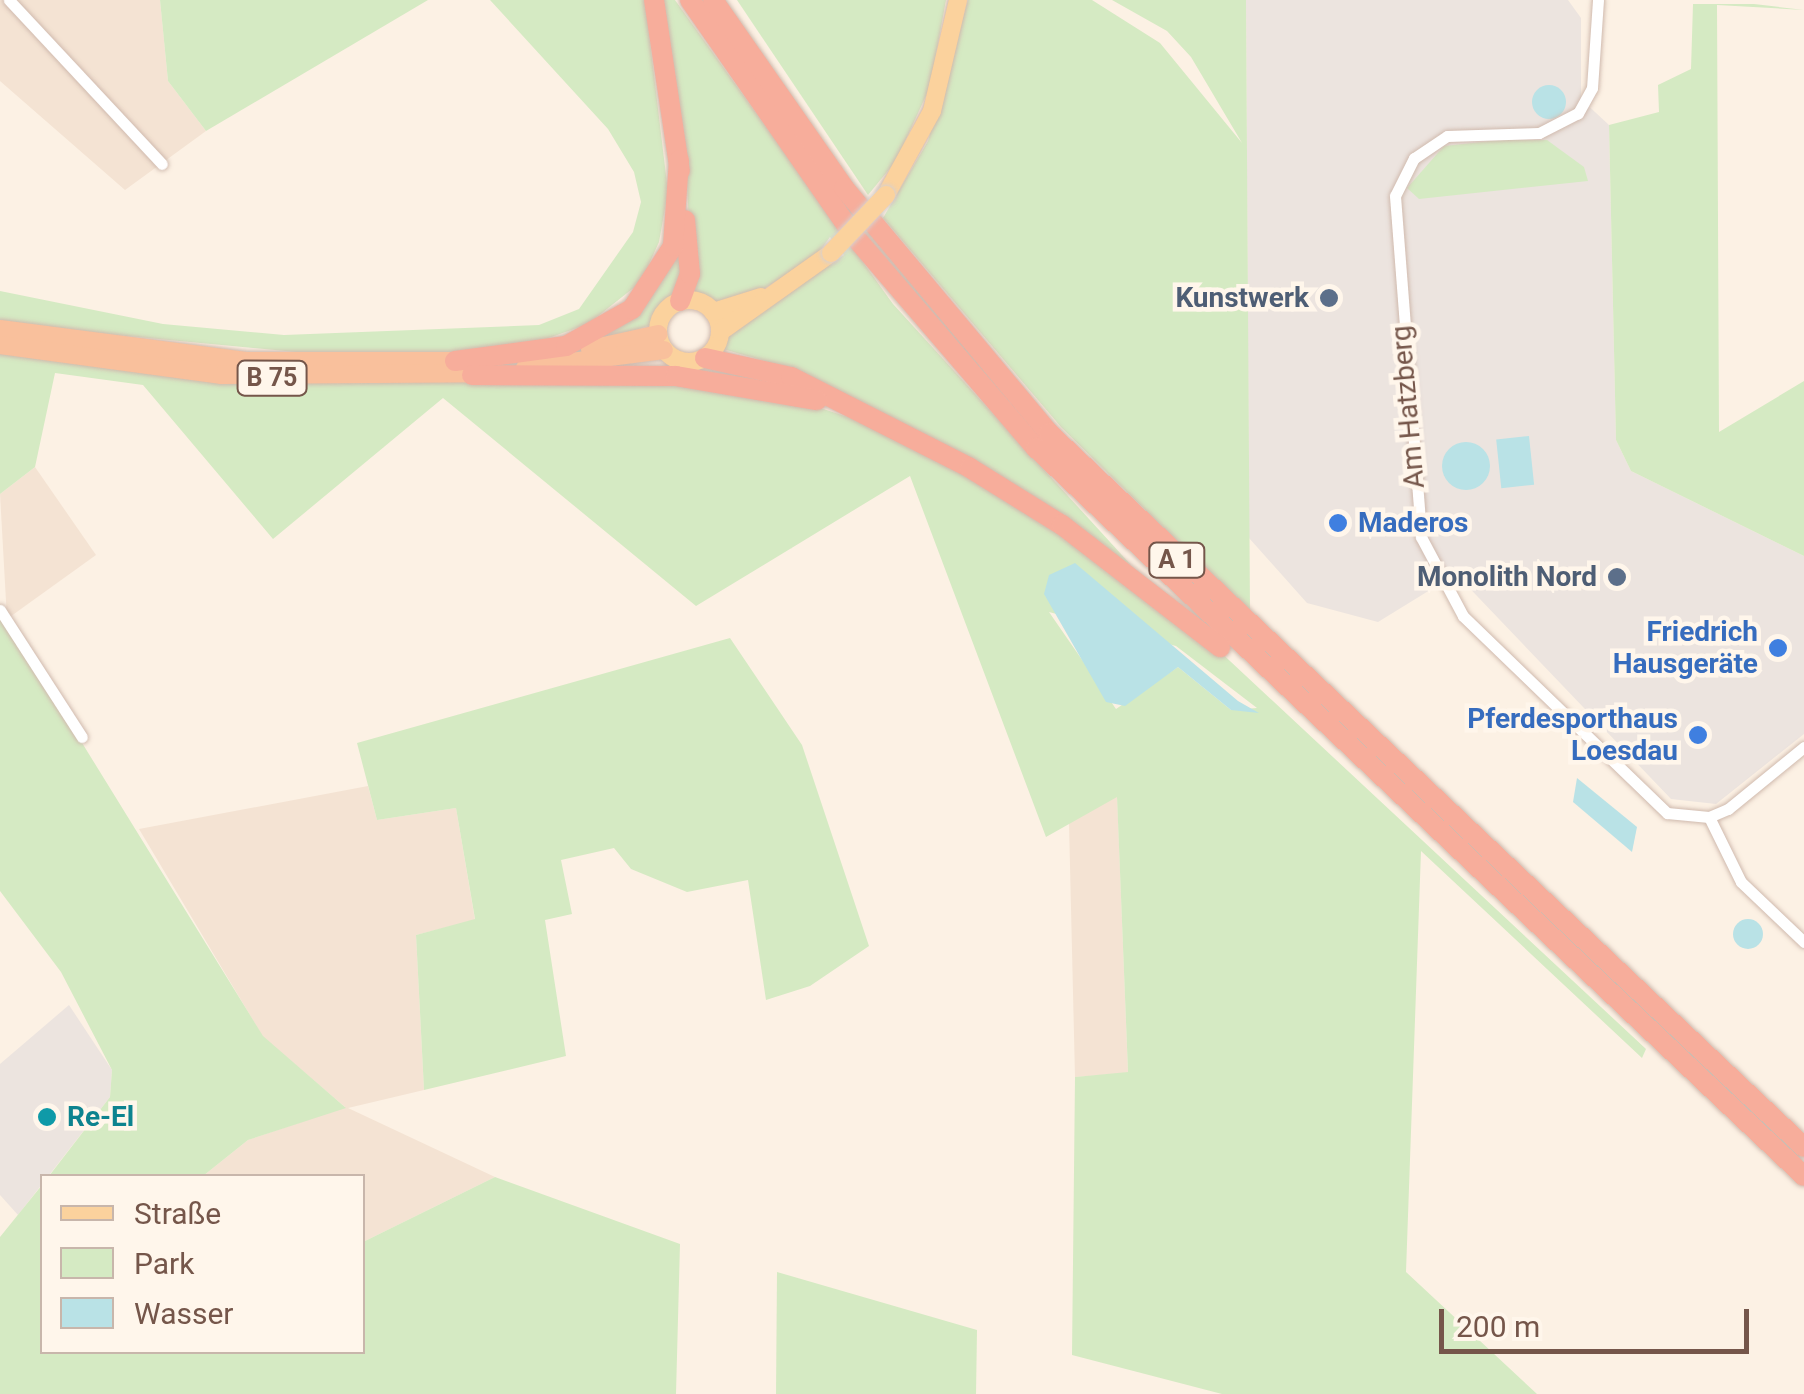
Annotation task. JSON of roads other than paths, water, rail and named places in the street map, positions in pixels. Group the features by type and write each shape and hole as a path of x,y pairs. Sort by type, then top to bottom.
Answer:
{"highway":[{"path":"654,0 679,160 690,274 680,302"},
{"name":"A 1","path":"690,0 855,236 946,346 1100,515 1804,1176"},
{"name":"A 1","path":"713,0 844,188 1048,433 1804,1147"},
{"path":"463,368 566,346 632,309 673,246 679,160"},
{"name":"B 75","path":"0,329 246,361 463,368"},
{"name":"B 75","path":"0,345 222,376 463,368 661,342"},
{"path":"705,358 774,371 897,430 1062,525 1298,704"},
{"path":"463,368 734,382 897,430"}],"main road":[{"path":"705,358 720,332 831,253 886,194 932,112 958,0"},
{"path":"661,342 662,316 680,302 712,312 780,291"},
{"path":"712,312 720,332"},
{"name":"B 75","path":"661,342 685,362 705,358"}],"street":[{"path":"9,0 162,164"},
{"name":"Am Hatzberg","path":"1598,0 1592,88 1578,113 1539,132 1447,136 1402,174 1392,215 1416,504 1431,568 1478,632 1648,800 1687,818 1709,817"},
{"path":"0,610 82,737"},
{"path":"1804,747 1709,817 1741,882 1804,942"}],"water":[{"path":"1549,85 1561,90 1566,102 1561,114 1549,119 1537,114 1532,102 1537,90"},
{"path":"1529,436 1534,485 1501,488 1496,439"},
{"path":"1466,442 1483,449 1490,466 1483,483 1466,490 1449,483 1442,466 1449,449"},
{"path":"1075,563 1238,701 1259,713 1231,710 1178,667 1125,706 1106,702 1044,594 1049,575"},
{"path":"1577,778 1637,827 1632,852 1573,802"},
{"path":"1748,919 1762,928 1763,934 1754,948 1748,949 1734,940 1733,934 1742,920"}],"place":[{"name":"Kunstwerk","path":"1329,298"},
{"name":"Maderos","path":"1338,523"},
{"name":"Monolith Nord","path":"1617,577"},
{"name":"Friedrich Hausgeräte","path":"1778,648"},
{"name":"Pferdesporthaus Loesdau","path":"1698,735"},
{"name":"Re-El","path":"47,1117"}]}
